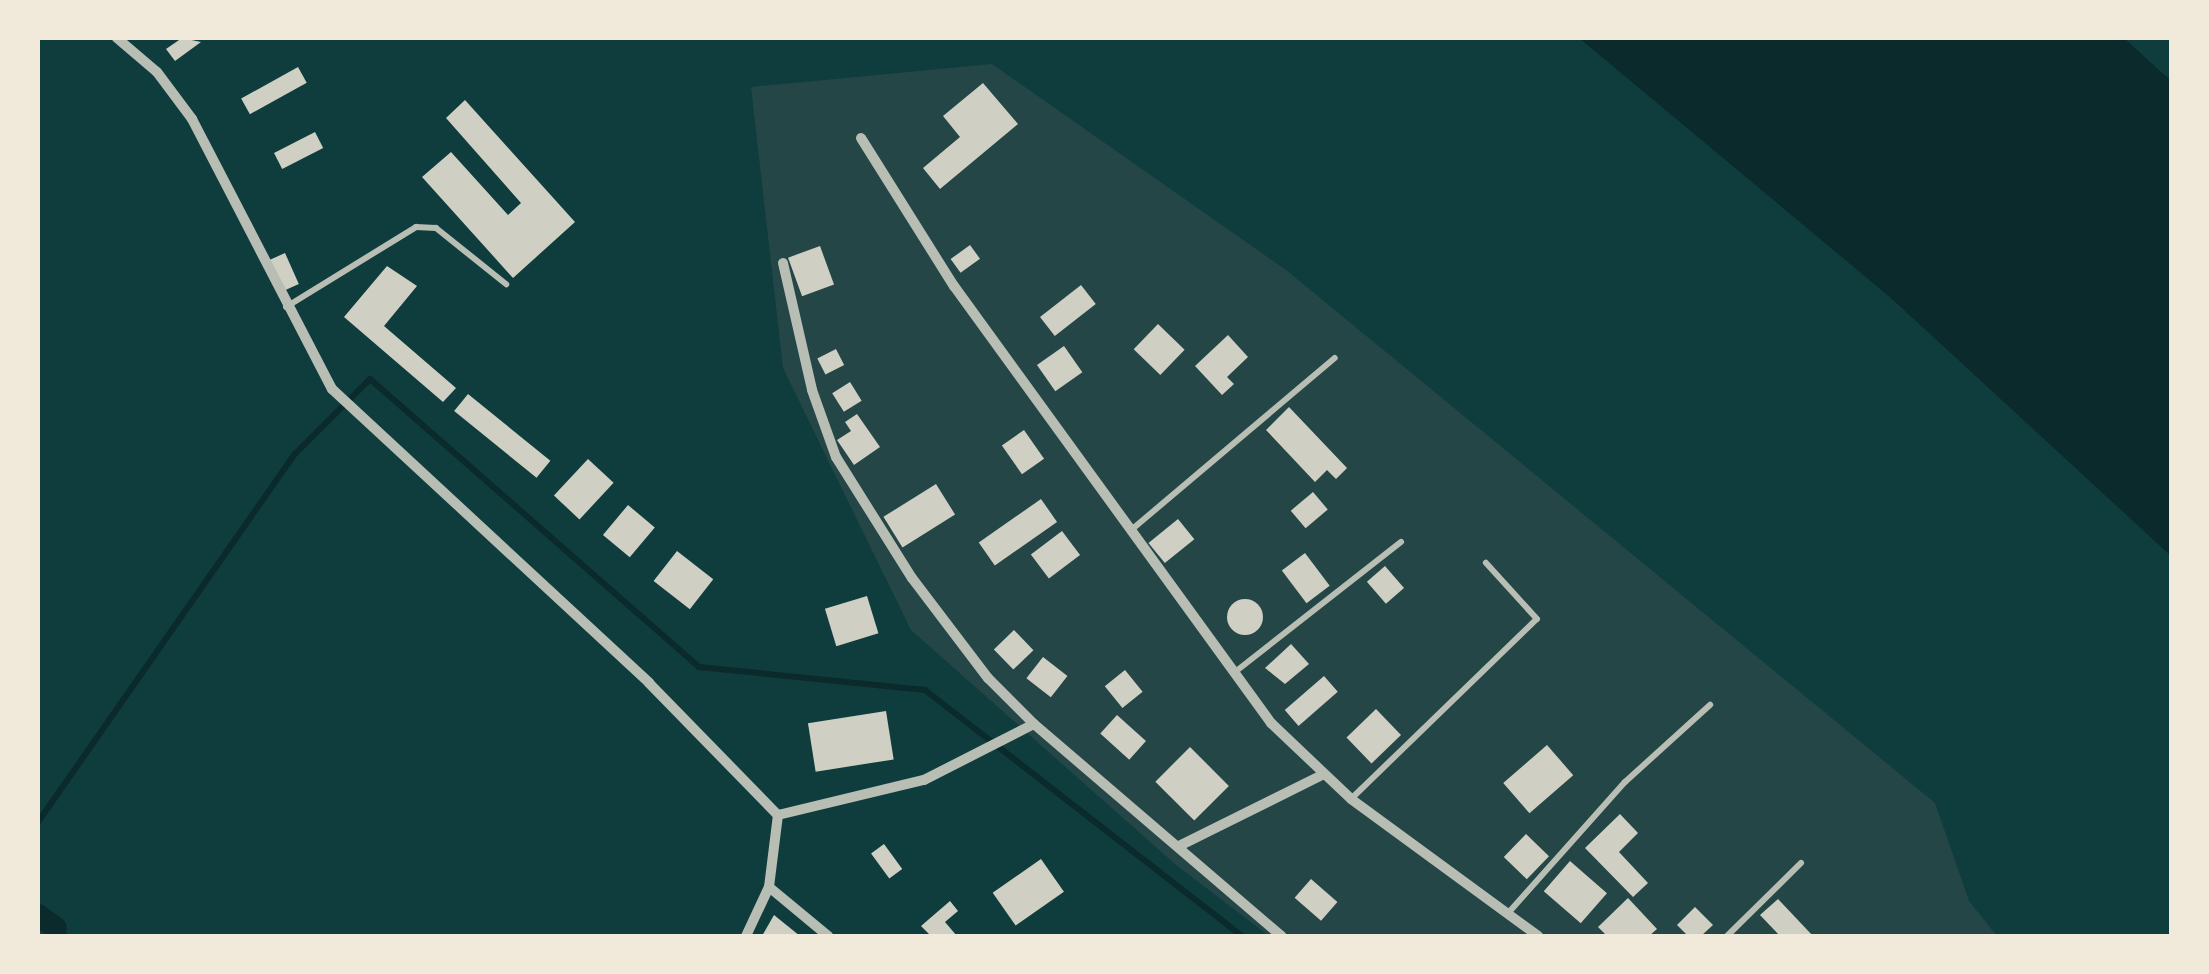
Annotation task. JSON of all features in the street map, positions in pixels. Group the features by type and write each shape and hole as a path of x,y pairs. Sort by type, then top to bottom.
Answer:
{"street":[{"path":"120,38 157,72 192,119 286,308 332,390 650,683 778,815"},
{"path":"861,138 954,286 1234,673 1322,775 1510,911 1538,936"},
{"path":"783,264 812,390 836,457 923,592 988,678 1034,724 1281,936"},
{"path":"778,815 924,780 992,750 1034,724"},
{"path":"1179,846 1322,775"},
{"path":"746,936 768,887 778,815"},
{"path":"768,887 828,936"}],"lane":[{"path":"286,308 416,228 436,228 506,284"},
{"path":"1129,532 1335,358"},
{"path":"1234,673 1401,542"},
{"path":"1351,799 1537,619 1486,563"},
{"path":"1510,911 1625,782 1710,705"},
{"path":"1727,936 1801,864"}],"shaded area":[{"path":"1579,38 2124,38 2171,81 2171,556 1892,299"},
{"path":"992,64 1286,270 1935,803 1969,901 1997,936 1269,936 1175,864 911,630 783,368 751,87"}],"building":[{"path":"182,38 201,42 175,61 166,49"},
{"path":"298,67 307,83 250,114 241,99"},
{"path":"983,83 1018,124 940,189 923,168 960,137 943,116"},
{"path":"465,100 575,222 513,278 422,177 451,152 508,215 521,203 446,118"},
{"path":"315,132 323,148 282,169 274,153"},
{"path":"970,245 980,259 961,273 951,259"},
{"path":"820,246 834,285 802,296 788,258"},
{"path":"285,253 299,284 283,291 269,260"},
{"path":"387,266 417,286 384,326 456,388 443,402 344,317"},
{"path":"1081,285 1096,304 1055,336 1040,317"},
{"path":"1158,324 1185,350 1160,375 1134,349"},
{"path":"1228,335 1248,357 1227,377 1234,384 1222,395 1195,366"},
{"path":"1064,346 1082,372 1055,391 1037,365"},
{"path":"836,349 844,365 825,375 817,359"},
{"path":"850,382 862,401 844,412 832,393"},
{"path":"468,394 550,461 537,478 454,411"},
{"path":"1289,407 1347,468 1336,479 1327,470 1315,482 1266,430"},
{"path":"857,414 880,447 854,465 837,440 851,431 845,422"},
{"path":"1024,430 1044,459 1022,474 1002,445"},
{"path":"588,459 614,483 579,519 554,496"},
{"path":"936,484 955,515 902,547 883,517"},
{"path":"1313,492 1328,510 1306,528 1291,511"},
{"path":"1041,499 1057,522 995,566 979,543"},
{"path":"628,505 655,527 630,557 603,535"},
{"path":"1178,519 1194,539 1165,563 1148,543"},
{"path":"1062,531 1080,555 1049,578 1031,554"},
{"path":"677,551 713,579 690,609 654,581"},
{"path":"1305,553 1330,586 1307,603 1282,570"},
{"path":"1385,566 1404,588 1386,604 1367,582"},
{"path":"867,596 878,633 836,646 825,609"},
{"path":"1245,599 1258,604 1263,617 1258,630 1245,635 1232,630 1227,617 1232,604"},
{"path":"1014,630 1033,650 1013,670 994,649"},
{"path":"1291,644 1309,664 1285,684 1265,668"},
{"path":"1043,657 1067,676 1051,697 1026,678"},
{"path":"1125,670 1143,692 1122,708 1105,686"},
{"path":"1324,676 1338,692 1299,726 1285,710"},
{"path":"1376,709 1401,735 1372,763 1347,737"},
{"path":"886,711 894,759 816,772 808,723"},
{"path":"1117,715 1146,741 1129,760 1100,734"},
{"path":"1547,745 1573,775 1529,813 1503,783"},
{"path":"1190,747 1229,786 1194,821 1155,782"},
{"path":"1620,814 1638,833 1619,852 1648,883 1633,897 1585,848"},
{"path":"1526,834 1549,856 1527,879 1504,857"},
{"path":"884,844 902,869 889,878 871,853"},
{"path":"1041,859 1064,892 1016,926 993,893"},
{"path":"1570,861 1607,893 1581,923 1544,891"},
{"path":"1311,879 1337,902 1321,921 1295,898"},
{"path":"1628,898 1657,929 1649,936 1607,936 1598,927"},
{"path":"1778,899 1813,936 1780,936 1760,915"},
{"path":"950,901 958,911 945,922 957,936 931,936 921,926"},
{"path":"1695,907 1713,925 1701,936 1688,936 1677,925"},
{"path":"774,915 800,936 762,936"}],"waterway":[{"path":"38,822 295,454 370,379 699,667 925,690 1242,936"},
{"path":"38,915 56,928"},
{"path":"56,928 65,936"}]}
